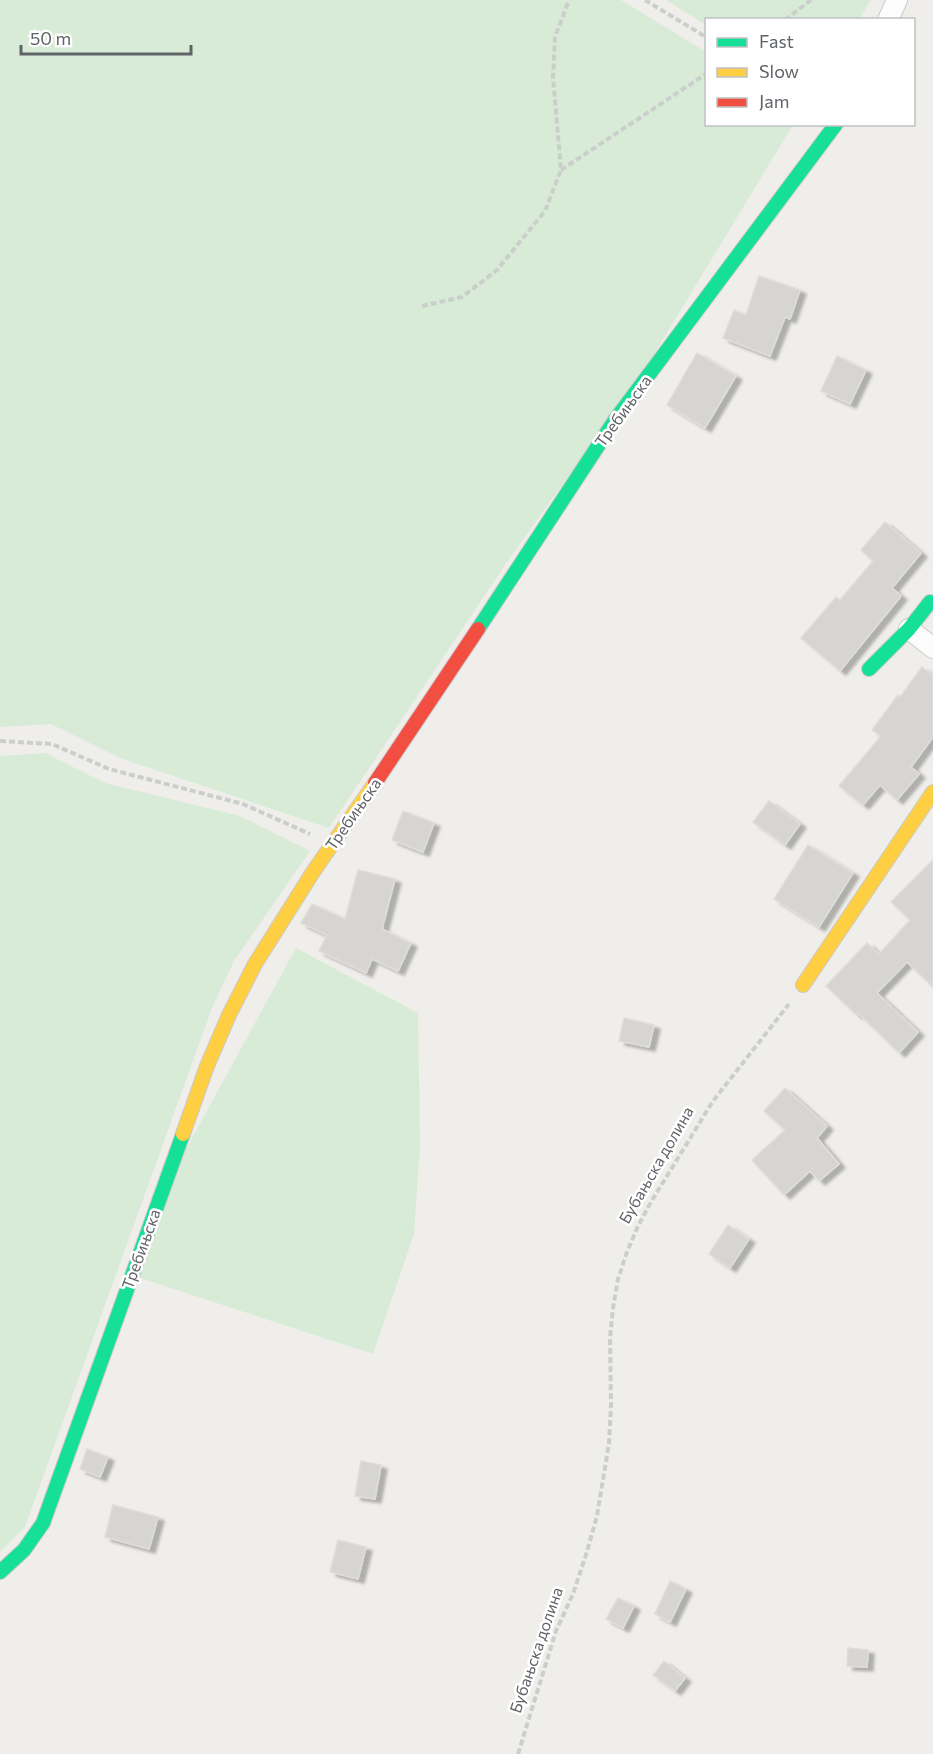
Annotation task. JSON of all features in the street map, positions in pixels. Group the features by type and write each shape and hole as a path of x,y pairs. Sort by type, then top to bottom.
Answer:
{"street":[{"path":"889,18 897,0"},
{"name":"Требињска","path":"0,1572 25,1550 43,1523 207,1066 229,1015 255,964 332,844 410,733 615,420 835,126"},
{"path":"869,669 909,628 930,602"},
{"path":"909,628 933,648"},
{"path":"804,985 933,792"}],"path":[{"path":"422,306 462,297 497,270 546,211 561,170 553,77 555,37 568,0"},
{"path":"645,0 705,36"},
{"path":"788,18 811,0"},
{"path":"561,170 705,75"},
{"path":"0,741 52,744 109,769 243,804 332,844"},
{"name":"Бубањска долина","path":"518,1754 556,1631 576,1584 597,1516 609,1443 610,1338 613,1308 618,1279 627,1252 651,1202 713,1101 804,985"}],"green space":[{"path":"0,0 621,0 705,51 705,126 792,126 645,369 505,565 329,828 120,758 51,724 0,727"},
{"path":"666,0 871,0 860,18 705,18 705,24"},
{"path":"45,753 105,783 240,816 310,851 234,961 212,1008 25,1527 0,1552 0,756"},
{"path":"296,948 418,1013 420,1144 414,1234 373,1354 134,1276 186,1149"}],"building":[{"path":"759,276 800,290 790,319 785,317 770,356 723,338 734,310 746,315"},
{"path":"697,353 736,376 705,428 667,405"},
{"path":"837,356 866,370 850,404 821,391"},
{"path":"885,522 921,553 892,588 901,596 840,671 801,638 836,597 840,600 873,561 861,550"},
{"path":"922,667 933,675 933,737 911,767 919,774 897,800 880,785 863,805 839,786 881,736 872,730"},
{"path":"769,801 800,824 785,845 753,822"},
{"path":"403,811 434,823 423,852 392,840"},
{"path":"808,845 853,873 819,927 774,899"},
{"path":"933,860 933,987 907,962 877,993 918,1032 899,1053 826,986 867,943 879,954 910,920 891,902"},
{"path":"358,870 395,879 382,929 411,943 398,971 372,959 366,973 319,951 327,935 301,923 312,904 345,919"},
{"path":"624,1018 654,1025 649,1047 619,1041"},
{"path":"785,1088 827,1126 817,1138 839,1164 819,1181 810,1171 784,1195 752,1160 785,1130 764,1111"},
{"path":"728,1225 749,1239 730,1268 709,1254"},
{"path":"87,1449 108,1457 100,1477 80,1469"},
{"path":"361,1461 381,1465 375,1499 355,1496"},
{"path":"113,1505 158,1517 149,1549 105,1537"},
{"path":"338,1540 366,1547 358,1579 330,1572"},
{"path":"670,1581 686,1589 670,1622 655,1614"},
{"path":"618,1598 634,1606 623,1628 606,1619"},
{"path":"848,1648 868,1650 867,1667 847,1666"},
{"path":"664,1661 685,1678 675,1691 653,1675"}],"traffic: fast":[{"path":"478,629 615,420 835,126"},
{"path":"869,669 909,629 930,602"},
{"path":"0,1572 24,1550 43,1523 183,1134"}],"traffic: slow":[{"path":"183,1134 207,1066 229,1015 255,964 313,872 375,783"},
{"path":"803,985 933,792"}],"traffic: jam":[{"path":"375,783 478,629"}]}
